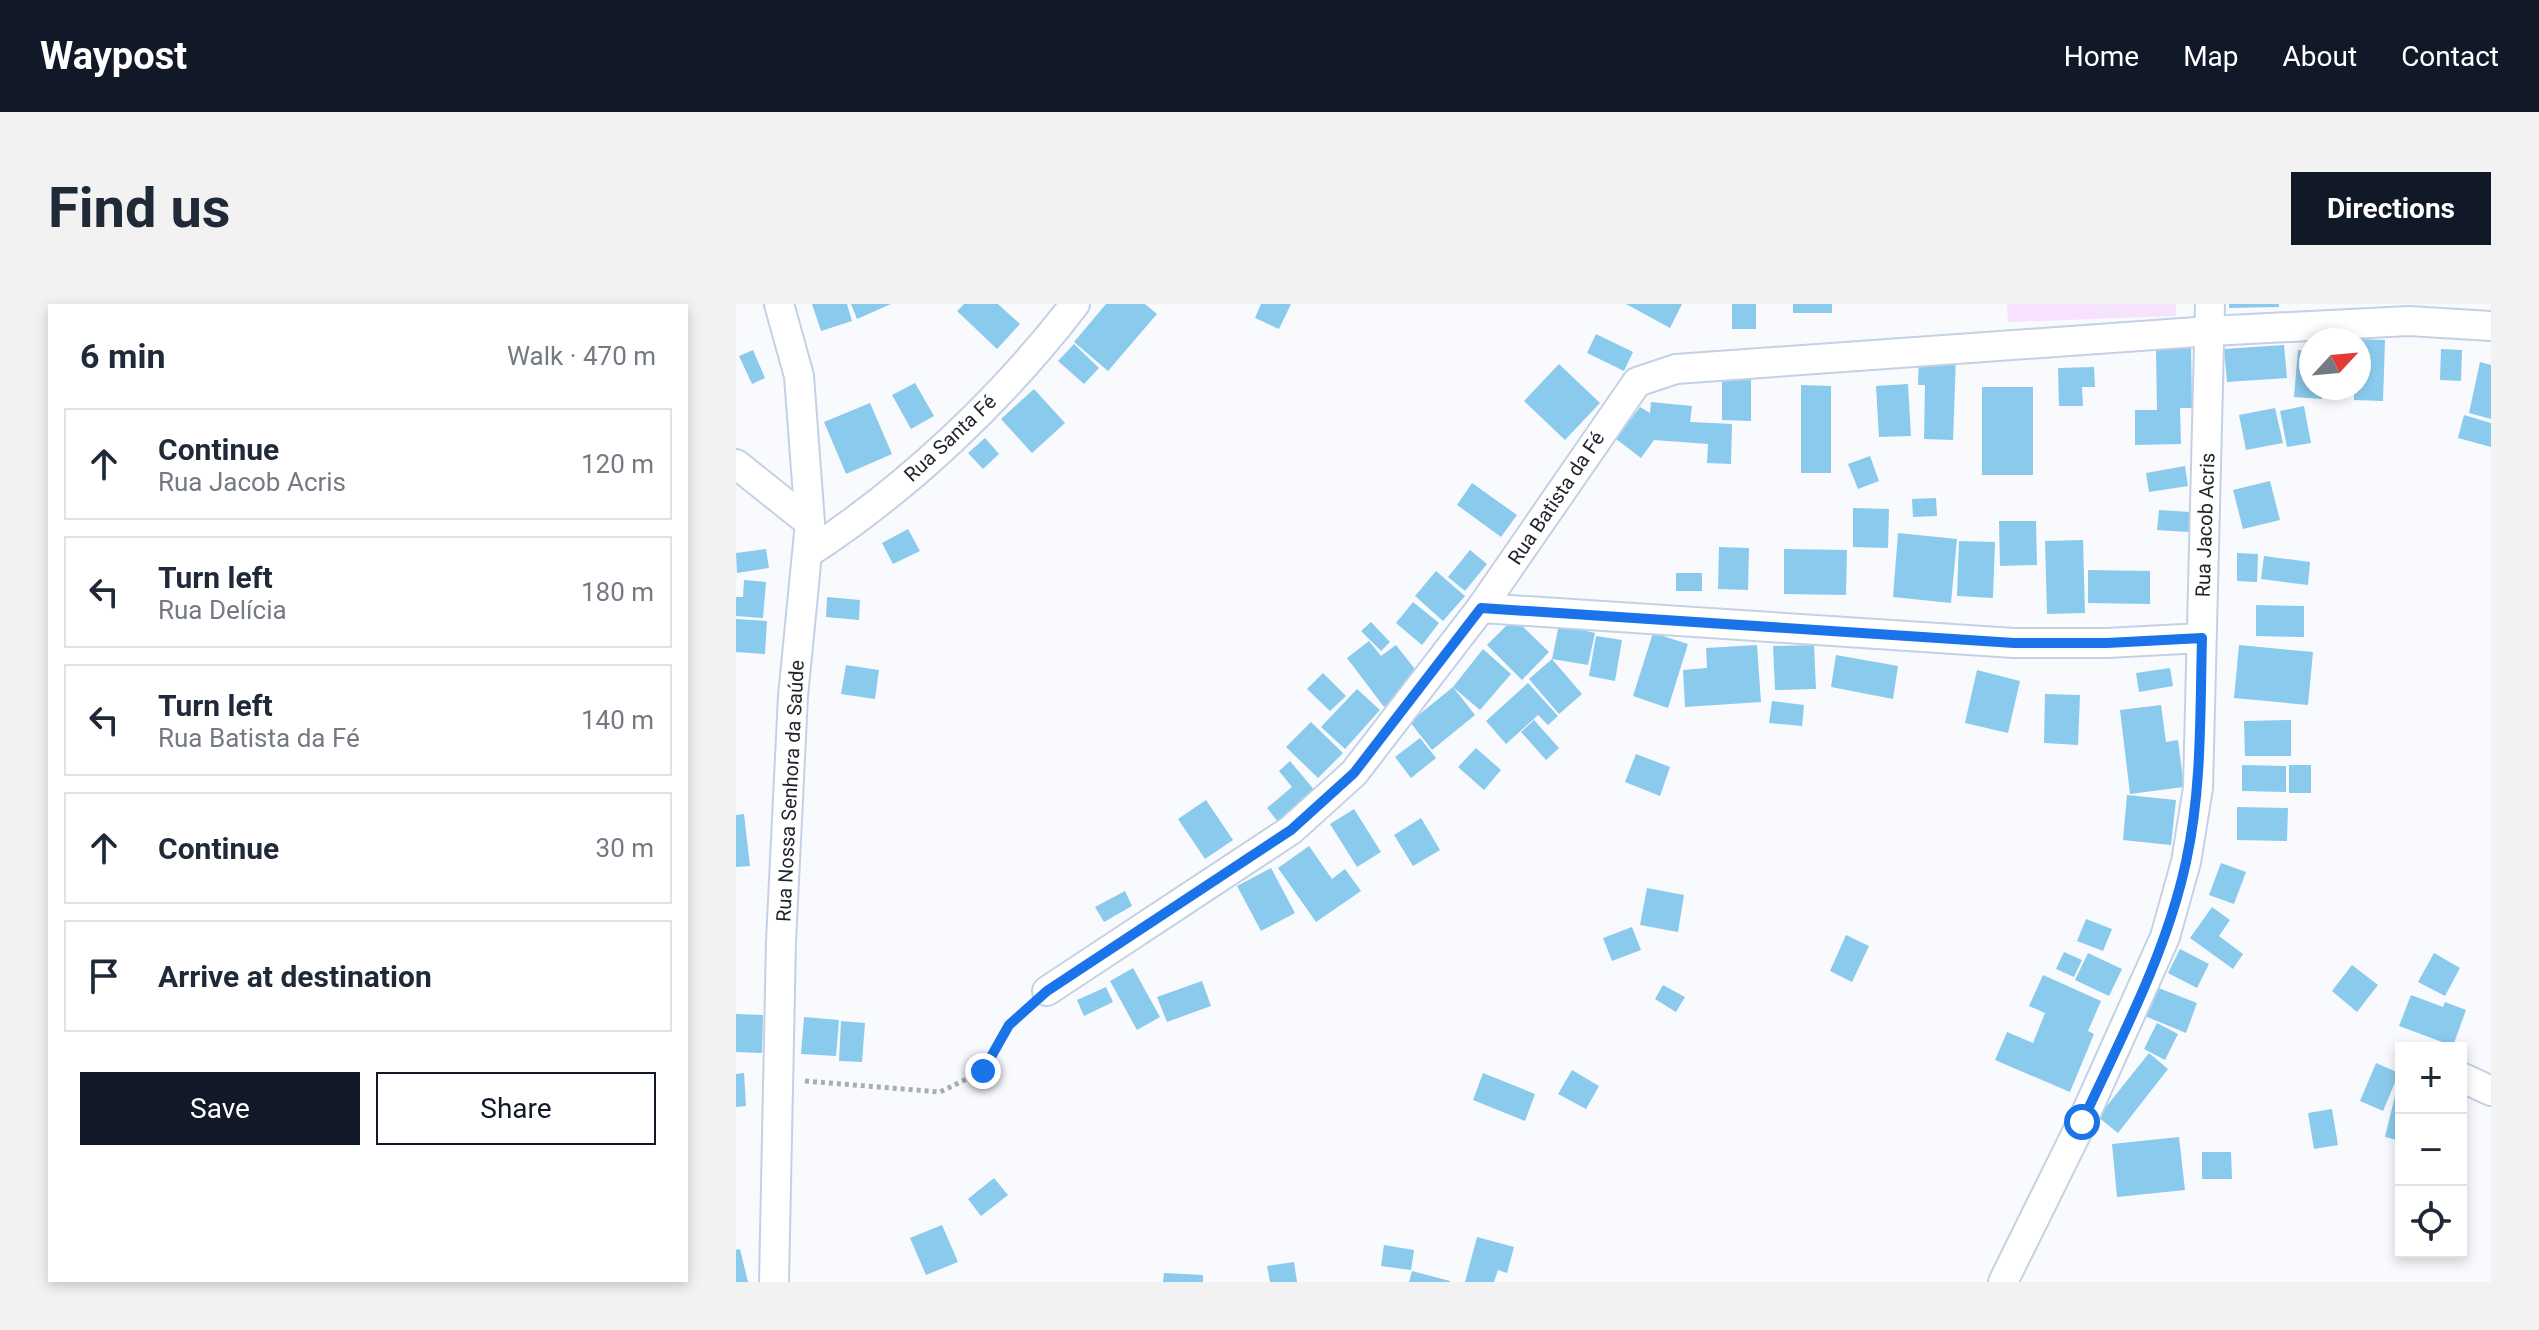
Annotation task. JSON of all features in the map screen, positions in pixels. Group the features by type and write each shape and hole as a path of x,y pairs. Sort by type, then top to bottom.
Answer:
{"street":[{"name":"Rua Nossa Senhora da Saúde","path":"774,1282 781,942 793,696 810,523 799,376 779,304"},
{"name":"Rua Santa Fé","path":"808,553 859,520 919,470 1010,383 1075,304"},
{"name":"Rua Batista da Fé","path":"1047,991 1291,830 1354,773 1481,608 1637,382 1676,369 2210,317 2491,326"},
{"name":"Rua Jacob Acris","path":"2003,1282 2082,1122 2165,937 2186,862 2198,788 2210,317"},
{"path":"736,464 810,523"},
{"path":"1481,608 2014,643 2107,643 2202,638"},
{"path":"2467,1080 2491,1091"}],"path":[{"path":"777,1079 940,1092 983,1071 1009,1025 1047,991"}],"shaded area":[{"path":"2007,304 2176,304 2176,316 2008,322"}],"building":[{"path":"812,304 847,304 852,321 821,331"},
{"path":"851,304 891,304 857,319"},
{"path":"964,304 998,304 1020,324 997,349 957,311"},
{"path":"1106,304 1145,304 1157,314 1108,371 1074,342"},
{"path":"1261,304 1291,304 1279,329 1255,318"},
{"path":"1626,304 1682,304 1670,328"},
{"path":"1732,304 1756,304 1756,329 1732,329"},
{"path":"1793,304 1832,304 1832,313 1793,313"},
{"path":"2229,304 2279,304 2279,307 2229,308"},
{"path":"1596,334 1633,352 1624,371 1587,353"},
{"path":"2371,339 2385,340 2383,401 2354,400 2371,400"},
{"path":"1074,344 1099,368 1084,384 1058,361"},
{"path":"2191,344 2192,408 2180,408 2181,444 2135,445 2135,410 2157,410 2156,346"},
{"path":"2284,345 2287,378 2227,382 2224,349"},
{"path":"2441,349 2462,350 2461,381 2440,380"},
{"path":"753,350 765,378 752,384 739,356"},
{"path":"2298,350 2299,350 2299,397 2294,397"},
{"path":"1919,355 1956,356 1953,440 1924,439 1925,385 1918,385"},
{"path":"2480,362 2491,365 2491,419 2469,413"},
{"path":"1559,364 1600,403 1565,440 1524,401"},
{"path":"2094,367 2095,387 2082,387 2083,406 2059,406 2058,368"},
{"path":"1722,379 1751,379 1751,421 1722,420"},
{"path":"915,383 934,416 911,429 892,395"},
{"path":"1908,384 1911,436 1879,437 1876,386"},
{"path":"1801,385 1831,386 1831,473 1801,473"},
{"path":"1982,387 2033,387 2033,475 1982,475"},
{"path":"1034,389 1065,423 1032,453 1001,419"},
{"path":"1651,402 1692,406 1690,422 1732,424 1731,464 1707,463 1708,444 1654,440 1641,458 1616,439 1640,407 1650,413"},
{"path":"870,403 892,454 846,474 824,422"},
{"path":"2304,406 2311,443 2287,447 2280,411"},
{"path":"2275,408 2283,443 2246,450 2239,415"},
{"path":"2464,415 2491,423 2491,447 2458,438"},
{"path":"985,438 999,454 983,469 968,453"},
{"path":"1870,456 1879,481 1858,489 1848,464"},
{"path":"2185,466 2188,486 2149,492 2146,473"},
{"path":"2270,481 2280,520 2243,529 2233,490"},
{"path":"1472,483 1517,515 1501,537 1457,505"},
{"path":"1936,498 1937,516 1913,517 1912,499"},
{"path":"1853,508 1889,509 1888,548 1853,547"},
{"path":"2159,510 2190,512 2189,532 2157,530"},
{"path":"1999,521 2036,521 2037,565 2000,566"},
{"path":"908,529 920,551 893,564 882,543"},
{"path":"1898,533 1957,539 1951,603 1893,597"},
{"path":"2083,540 2085,613 2047,614 2045,541"},
{"path":"1959,541 1995,542 1993,598 1957,596"},
{"path":"1719,547 1749,548 1748,590 1718,589"},
{"path":"766,549 769,568 737,573 736,553"},
{"path":"1784,549 1847,550 1846,595 1784,594"},
{"path":"1470,550 1487,564 1465,591 1448,577"},
{"path":"2237,553 2258,554 2257,582 2237,581"},
{"path":"2264,556 2310,562 2308,585 2261,579"},
{"path":"2088,570 2150,571 2150,604 2088,603"},
{"path":"1436,571 1465,596 1443,621 1415,596"},
{"path":"1676,573 1702,573 1702,591 1676,591"},
{"path":"744,580 766,582 763,618 736,616 736,597 743,597"},
{"path":"827,597 860,600 859,620 826,617"},
{"path":"1413,602 1439,623 1422,645 1396,623"},
{"path":"2256,605 2304,606 2304,637 2256,636"},
{"path":"1514,618 1549,652 1522,680 1487,645"},
{"path":"736,619 767,621 765,654 736,652"},
{"path":"1371,622 1390,642 1381,651 1361,631"},
{"path":"1559,624 1595,633 1588,665 1552,659"},
{"path":"1653,633 1688,644 1668,708 1633,696"},
{"path":"1596,636 1622,640 1615,681 1589,676"},
{"path":"1369,641 1381,656 1396,645 1422,678 1384,707 1347,658"},
{"path":"1757,645 1761,702 1685,707 1683,670 1707,668 1706,648"},
{"path":"1814,645 1816,689 1775,690 1773,646"},
{"path":"2239,645 2313,652 2308,705 2234,698"},
{"path":"1483,649 1511,674 1480,710 1453,687"},
{"path":"1836,655 1898,666 1893,699 1831,687"},
{"path":"1552,659 1582,694 1559,714 1529,679"},
{"path":"846,665 879,670 875,699 841,694"},
{"path":"2170,668 2173,686 2139,692 2136,673"},
{"path":"1977,670 2020,681 2008,733 1965,723"},
{"path":"1323,673 1346,696 1330,711 1307,689"},
{"path":"1528,683 1558,716 1548,725 1538,715 1506,744 1486,721"},
{"path":"1453,687 1475,715 1432,750 1410,722"},
{"path":"1357,689 1380,710 1345,749 1321,727"},
{"path":"2045,694 2080,695 2078,745 2044,743"},
{"path":"1772,701 1804,705 1802,726 1769,723"},
{"path":"2161,705 2166,742 2178,740 2184,787 2130,794 2120,710"},
{"path":"1534,720 1559,748 1546,760 1521,732"},
{"path":"2291,720 2291,756 2245,756 2244,721"},
{"path":"1311,722 1343,753 1318,778 1286,747"},
{"path":"1420,738 1436,758 1411,778 1395,757"},
{"path":"1476,748 1501,770 1484,790 1458,767"},
{"path":"1636,754 1670,767 1660,796 1625,782"},
{"path":"1290,761 1316,792 1279,823 1267,808 1292,787 1279,771"},
{"path":"2242,765 2286,766 2286,792 2242,791"},
{"path":"2289,765 2311,765 2311,793 2289,793"},
{"path":"2127,795 2176,800 2171,845 2123,840"},
{"path":"1206,800 1233,840 1205,859 1178,819"},
{"path":"2237,807 2288,808 2287,841 2237,840"},
{"path":"1354,809 1381,852 1357,867 1330,824"},
{"path":"744,814 750,866 736,867 736,815"},
{"path":"1421,818 1440,850 1413,866 1394,835"},
{"path":"1309,846 1332,879 1345,869 1361,891 1316,922 1278,868"},
{"path":"2221,863 2246,872 2234,904 2209,895"},
{"path":"1271,868 1295,913 1261,931 1237,886"},
{"path":"1647,888 1684,895 1678,932 1640,925"},
{"path":"1125,891 1132,906 1104,922 1095,907"},
{"path":"2212,907 2230,920 2219,936 2243,954 2233,969 2190,938"},
{"path":"2086,919 2112,929 2103,951 2077,941"},
{"path":"1632,927 1641,950 1612,961 1603,938"},
{"path":"1846,935 1869,946 1852,982 1830,971"},
{"path":"2180,949 2209,964 2197,988 2168,973"},
{"path":"2064,952 2082,960 2074,977 2056,969"},
{"path":"2088,953 2122,969 2109,996 2075,980"},
{"path":"2434,953 2460,968 2445,996 2418,982"},
{"path":"2352,965 2378,985 2357,1012 2332,991"},
{"path":"1133,968 1160,1017 1137,1030 1110,981"},
{"path":"2043,975 2101,1001 2088,1031 2094,1034 2070,1092 1995,1060 2007,1032 2033,1043 2045,1013 2029,1006"},
{"path":"1202,981 1211,1006 1167,1022 1157,997"},
{"path":"1663,985 1685,997 1676,1012 1655,999"},
{"path":"1106,987 1113,1002 1084,1016 1077,1000"},
{"path":"2156,987 2197,1003 2186,1033 2145,1016"},
{"path":"2411,995 2443,1007 2445,1002 2466,1010 2454,1042 2442,1042 2399,1026"},
{"path":"736,1014 763,1015 762,1053 736,1052"},
{"path":"804,1017 839,1020 836,1056 801,1054"},
{"path":"841,1021 865,1023 862,1062 839,1061"},
{"path":"2157,1023 2178,1034 2165,1060 2144,1049"},
{"path":"2149,1053 2168,1069 2118,1133 2098,1117"},
{"path":"2376,1063 2395,1071 2395,1082 2383,1111 2360,1101"},
{"path":"1572,1070 1599,1086 1586,1109 1558,1094"},
{"path":"744,1073 746,1106 736,1107 736,1074"},
{"path":"1483,1073 1535,1094 1525,1121 1473,1100"},
{"path":"2395,1096 2395,1140 2385,1137"},
{"path":"2332,1109 2338,1145 2314,1149 2308,1113"},
{"path":"2179,1137 2185,1190 2117,1197 2112,1144"},
{"path":"2202,1152 2231,1152 2232,1179 2202,1179"},
{"path":"994,1178 1008,1195 981,1216 968,1199"},
{"path":"942,1225 958,1262 926,1275 910,1238"},
{"path":"1477,1237 1514,1247 1507,1273 1498,1270 1494,1282 1465,1282"},
{"path":"1384,1245 1414,1250 1411,1270 1381,1266"},
{"path":"740,1249 748,1282 736,1282 736,1250"},
{"path":"1294,1262 1297,1282 1270,1282 1267,1266"},
{"path":"1412,1271 1450,1281 1450,1282 1409,1282"},
{"path":"1164,1273 1203,1275 1203,1282 1163,1282"}],"route":[{"path":"983,1071 1009,1025 1047,991 1291,830 1354,773 1481,608 2014,643 2107,643 2202,638 2198,788 2186,862 2165,937 2082,1122"}]}
